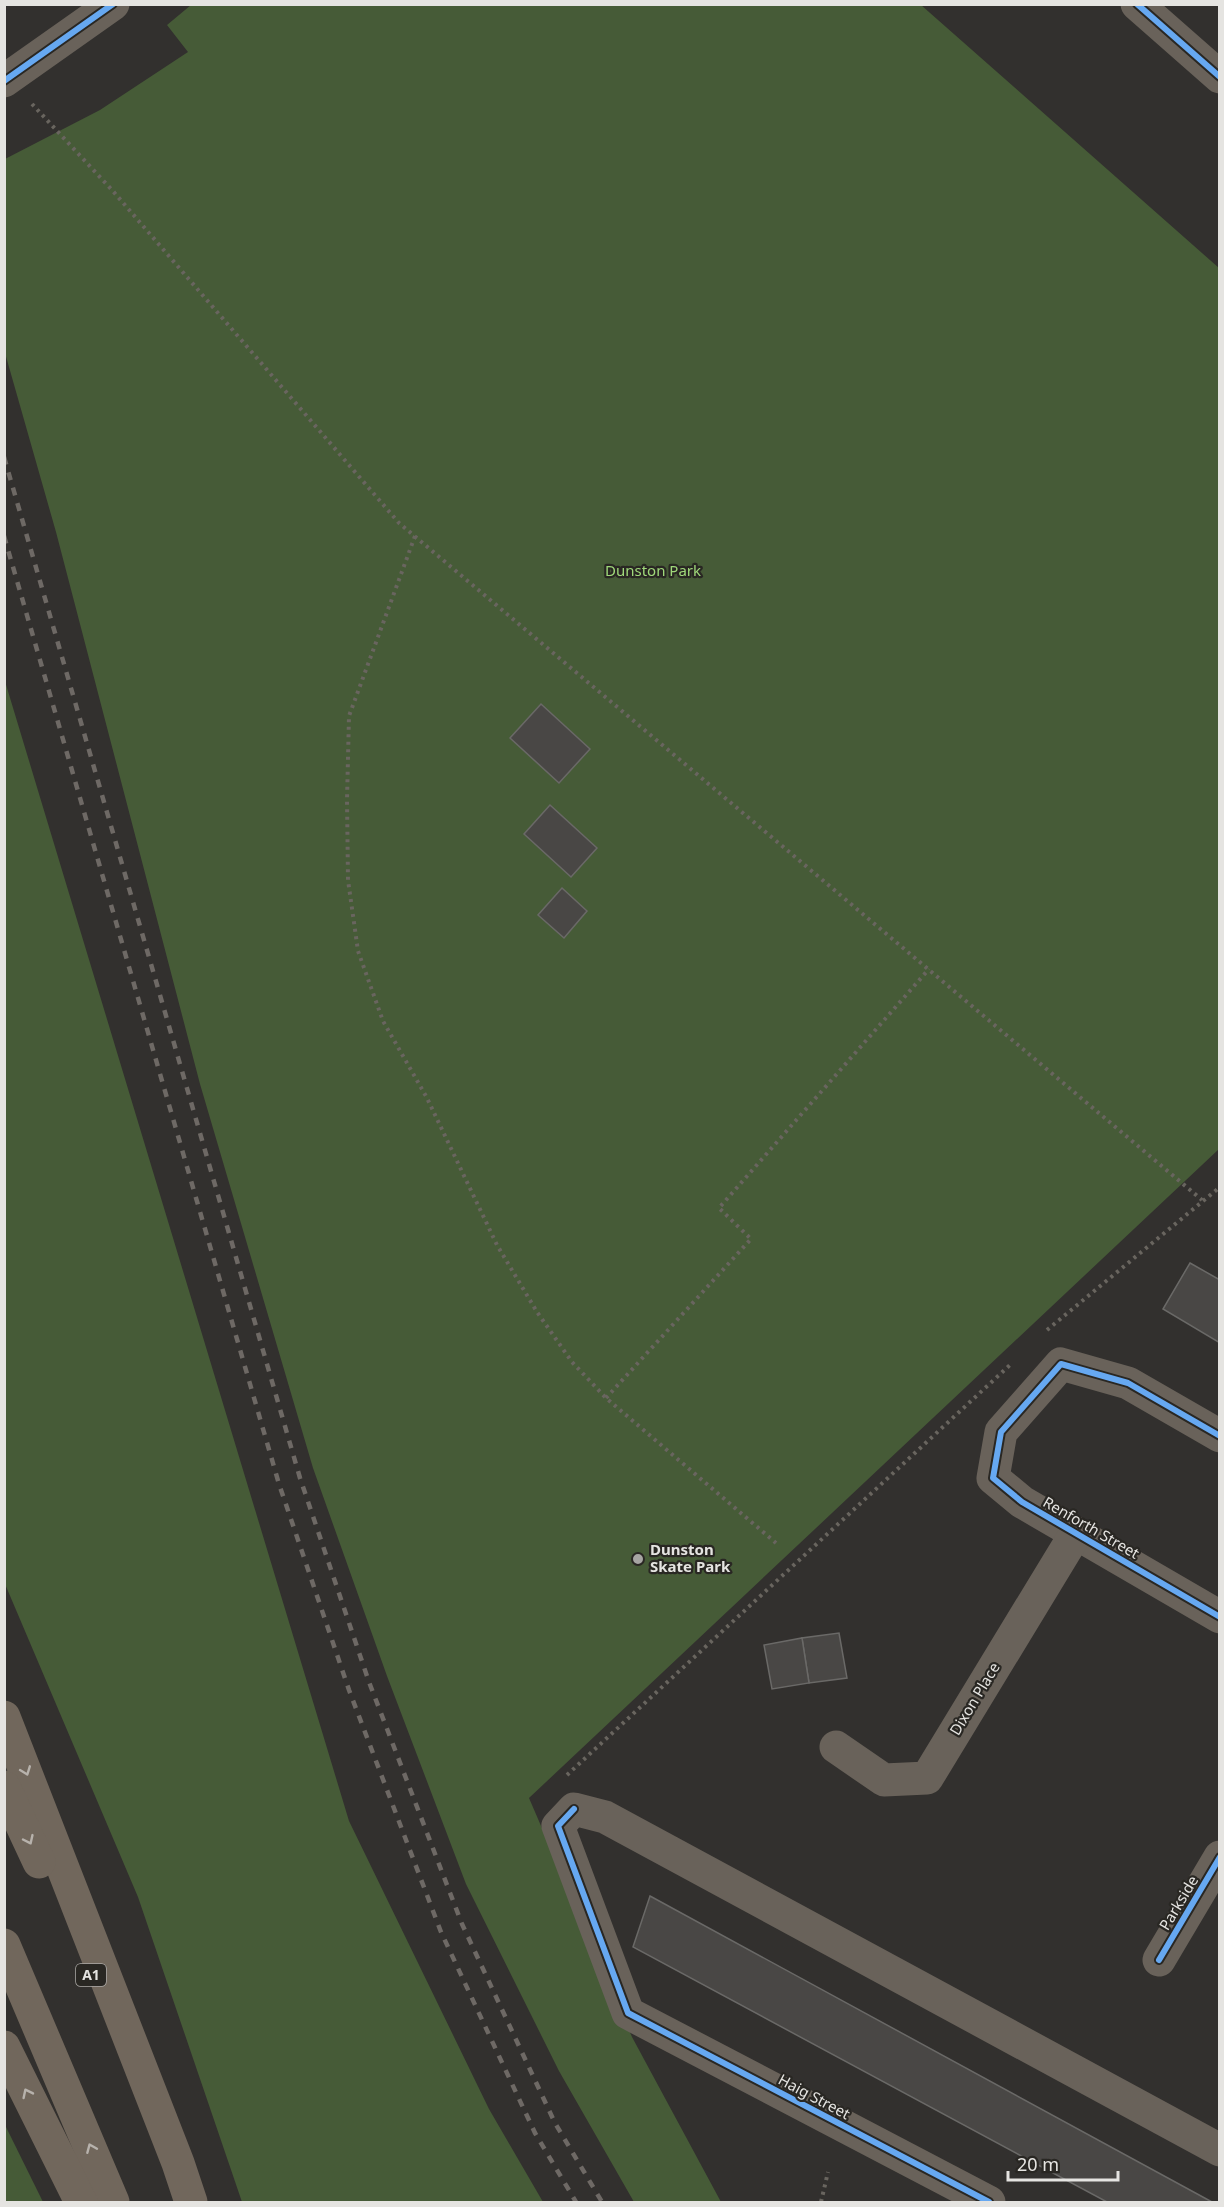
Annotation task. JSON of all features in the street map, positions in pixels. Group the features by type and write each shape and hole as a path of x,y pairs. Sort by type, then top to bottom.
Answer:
{"highway":[{"path":"4,1717 178,2163"},
{"name":"A1","path":"4,1786 178,2163 191,2202"},
{"path":"4,1945 113,2202"},
{"path":"4,2046 81,2202"}],"street":[{"path":"6,80 113,4"},
{"path":"1137,4 1220,77"},
{"name":"Renforth Street","path":"1220,1436 1128,1383 1061,1364 1001,1432 993,1478 1022,1502 1220,1617"},
{"name":"Dixon Place","path":"836,1747 884,1780 927,1778 1076,1533"},
{"path":"574,1809 605,1817 1220,2150"},
{"name":"Haig Street","path":"574,1809 558,1826 628,2013 989,2202"},
{"name":"Parkside","path":"1159,1960 1220,1857"}],"path":[{"path":"6,80 112,190 399,523 1202,1200"},
{"path":"415,536 349,716 348,880 358,951 383,1021 427,1098 497,1245 537,1312 572,1362 606,1398 776,1543"},
{"path":"606,1398 750,1239 719,1208 929,969"},
{"path":"1043,1334 1220,1187"},
{"path":"574,1809 564,1777 1017,1358"},
{"path":"821,2202 828,2172"}],"green space":[{"name":"Dunston Park","path":"191,5 921,5 1219,268 1219,1149 529,1798 632,2037 721,2202 634,2202 559,2071 466,1884 387,1676 313,1468 200,1084 56,532 5,353 5,159 100,110 188,52 167,25"},
{"path":"4,678 349,1821 489,2109 543,2202 242,2202 138,1897 5,1584"},
{"path":"5,2125 43,2202 5,2202"}],"building":[{"path":"541,704 590,749 559,783 510,738"},
{"path":"550,805 597,848 571,877 524,834"},
{"path":"562,888 587,911 564,938 538,915"},
{"path":"1190,1263 1220,1280 1220,1343 1163,1309"},
{"path":"839,1633 847,1678 809,1683 802,1638"},
{"path":"802,1638 809,1683 772,1689 764,1645"},
{"path":"650,1896 1212,2202 1107,2202 633,1947"}],"railway":[{"path":"4,457 300,1478 369,1682 462,1924 555,2123 602,2202"},
{"path":"4,536 279,1484 349,1690 441,1932 535,2133 576,2202"}],"cycle path":[{"path":"4,81 113,4"},
{"path":"1137,4 1220,77"},
{"path":"1220,1436 1128,1383 1061,1364 1001,1432 993,1478 1022,1502 1220,1617"},
{"path":"574,1809 558,1826 628,2013 989,2202"},
{"path":"1159,1960 1220,1857"}],"place":[{"name":"Dunston Skate Park","path":"638,1559"}]}
